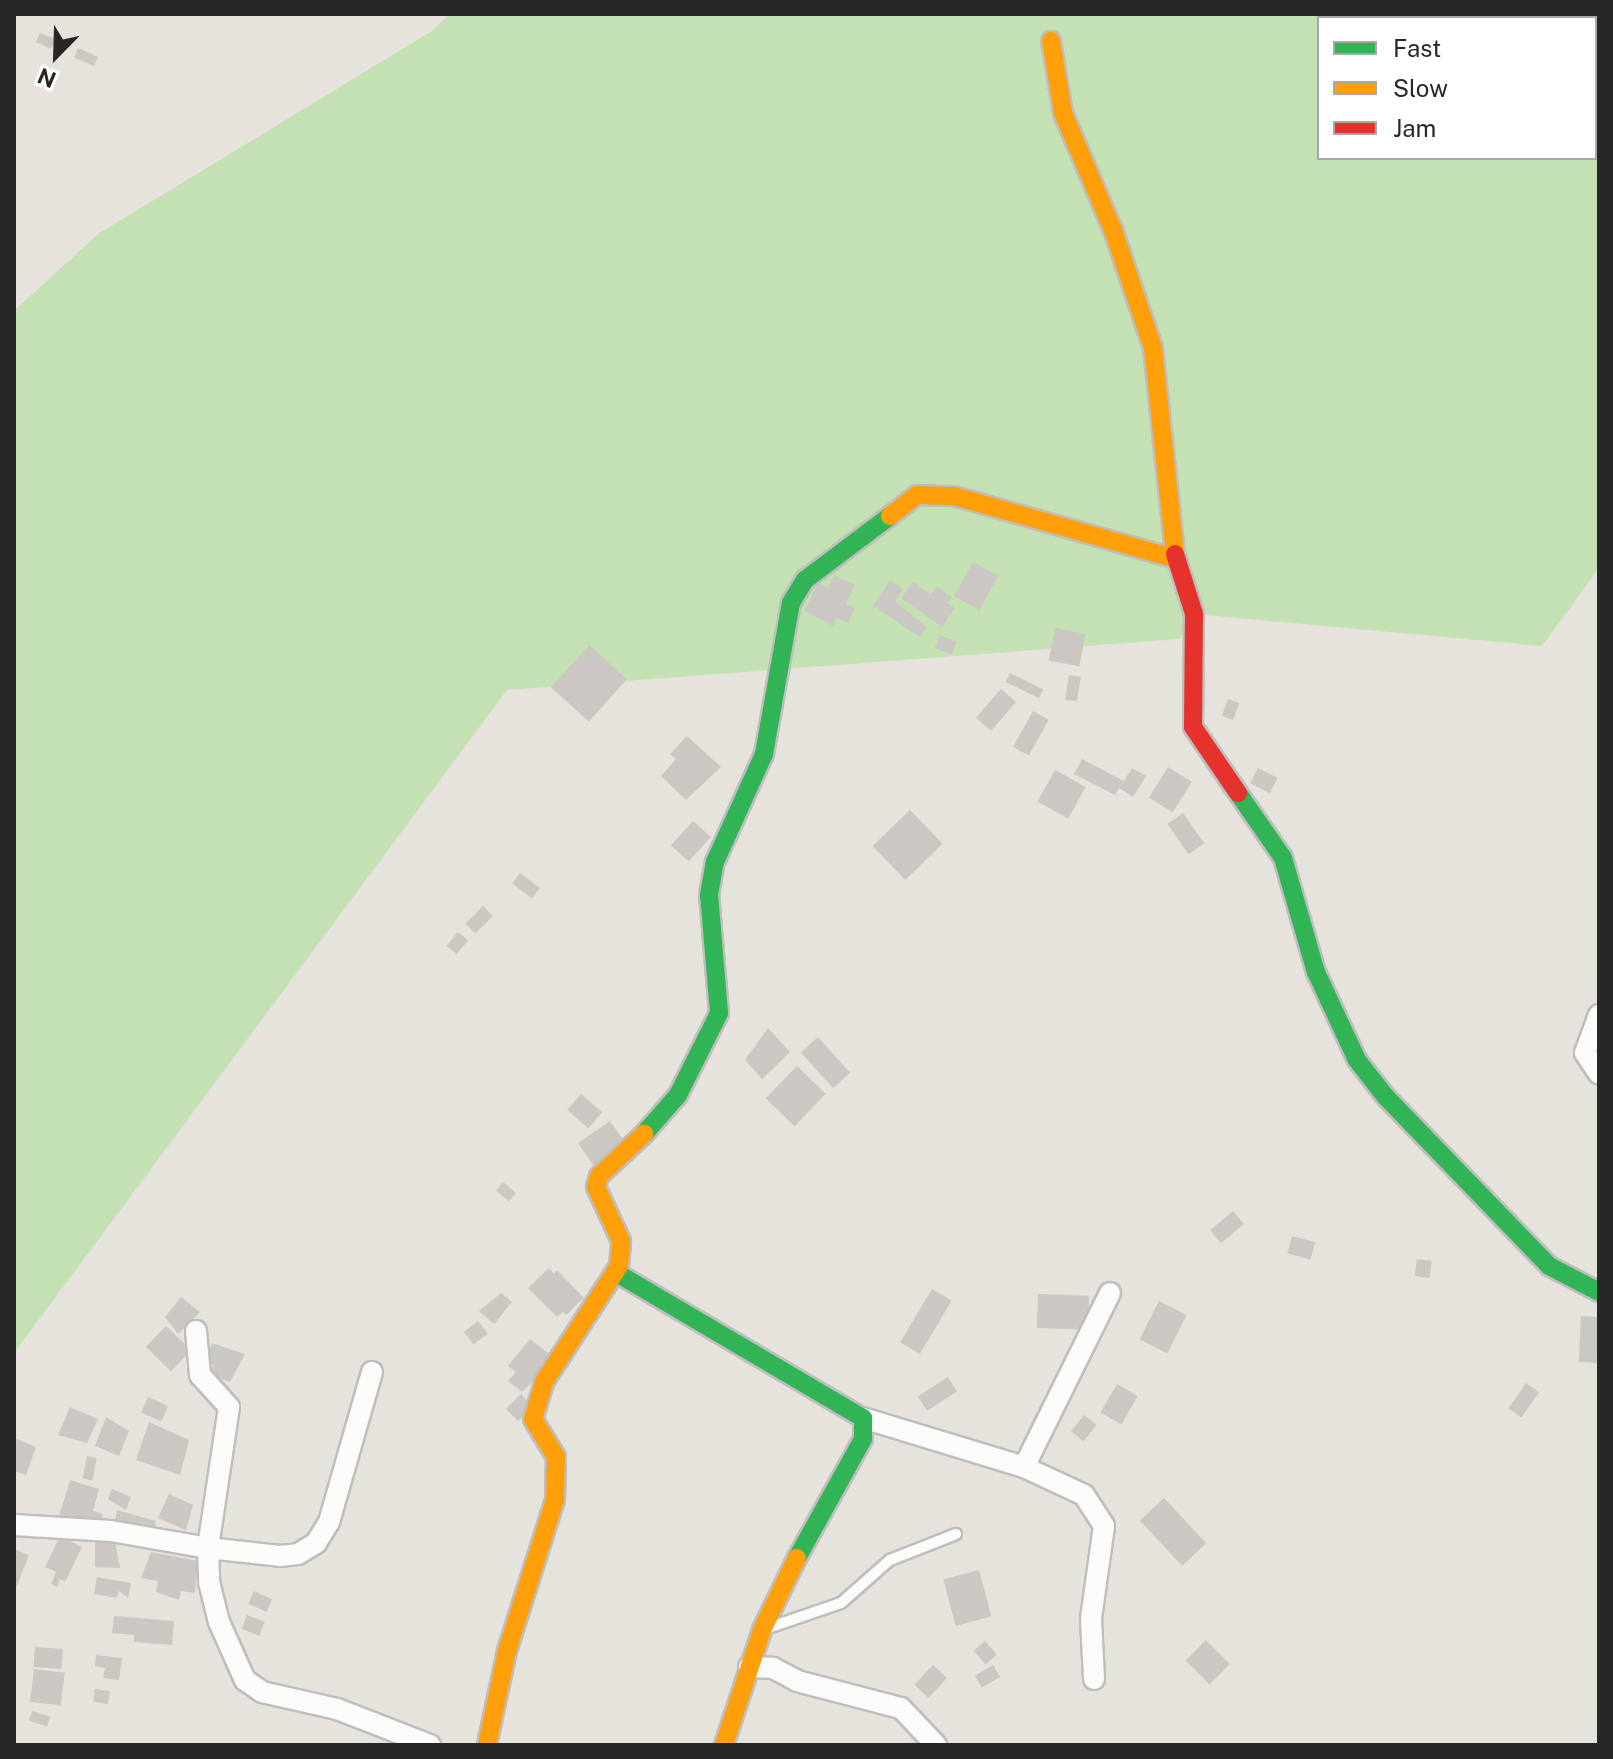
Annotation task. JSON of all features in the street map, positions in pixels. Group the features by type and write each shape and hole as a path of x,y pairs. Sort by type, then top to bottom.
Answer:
{"street":[{"path":"1051,41 1063,113 1113,230 1153,348 1176,559 1194,614 1193,727 1283,858 1316,972 1357,1060 1385,1096 1549,1266 1599,1292"},
{"path":"487,1745 507,1651 555,1500 556,1457 533,1419 544,1382 615,1272 621,1241 596,1187 607,1167 658,1122 678,1095 719,1013 709,895 715,862 764,754 791,603 805,580 888,512 917,495 934,494 1176,559"},
{"path":"1599,1015 1585,1053 1599,1074"},
{"path":"615,1272 863,1418 1024,1467 1084,1495 1104,1526 1092,1609 1094,1679"},
{"path":"1024,1467 1110,1293"},
{"path":"196,1331 200,1375 229,1407 208,1548 209,1582 219,1622 245,1680 262,1692 337,1709 430,1745"},
{"path":"14,1525 111,1531 208,1548 280,1556 298,1554 316,1543 329,1522 372,1372"},
{"path":"724,1745 762,1630 827,1496 853,1460 863,1439 863,1418"},
{"path":"749,1667 773,1668 797,1681 901,1708 936,1745"}],"lane":[{"path":"762,1630 841,1603 890,1560 956,1534"}],"green space":[{"path":"450,14 1599,14 1599,568 1542,646 1194,614 1179,639 507,690 14,1353 14,311 98,234 432,31"}],"building":[{"path":"40,33 56,39 51,49 36,42"},
{"path":"78,48 98,57 94,66 74,57"},
{"path":"973,562 998,576 979,610 954,596"},
{"path":"834,575 855,585 846,604 855,608 848,623 837,618 833,626 804,611 818,583 828,588"},
{"path":"890,580 903,589 895,601 927,627 920,637 873,606"},
{"path":"913,582 931,594 937,586 952,597 947,603 955,608 942,627 901,598"},
{"path":"1055,628 1085,634 1079,666 1049,660"},
{"path":"940,635 957,642 951,655 935,648"},
{"path":"589,645 627,679 589,721 551,687"},
{"path":"1010,673 1043,689 1039,698 1006,682"},
{"path":"1069,675 1081,677 1077,702 1065,700"},
{"path":"1001,689 1016,702 991,731 976,718"},
{"path":"1228,699 1239,703 1233,720 1222,716"},
{"path":"1033,711 1049,720 1029,756 1013,747"},
{"path":"687,736 721,767 686,800 661,776 676,759 670,754"},
{"path":"1082,759 1124,781 1132,768 1146,776 1133,797 1119,788 1115,795 1074,774"},
{"path":"1168,767 1192,782 1173,812 1149,798"},
{"path":"1258,768 1278,778 1270,793 1250,783"},
{"path":"1055,770 1086,787 1068,818 1038,801"},
{"path":"910,810 943,844 905,880 873,846"},
{"path":"1183,813 1204,843 1189,854 1167,824"},
{"path":"693,821 711,837 689,862 671,846"},
{"path":"520,873 540,888 532,898 512,883"},
{"path":"483,906 493,916 475,934 465,924"},
{"path":"458,932 468,940 457,954 447,946"},
{"path":"768,1028 790,1052 762,1079 745,1060"},
{"path":"818,1037 850,1073 833,1088 801,1052"},
{"path":"797,1066 826,1094 795,1126 766,1098"},
{"path":"581,1094 602,1112 588,1128 567,1110"},
{"path":"610,1121 628,1147 596,1170 578,1143"},
{"path":"503,1182 516,1193 509,1201 496,1190"},
{"path":"1233,1211 1244,1224 1221,1243 1210,1230"},
{"path":"1292,1236 1315,1242 1311,1260 1287,1253"},
{"path":"1417,1259 1432,1261 1429,1278 1415,1276"},
{"path":"549,1268 554,1274 557,1270 584,1298 566,1315 563,1312 557,1317 528,1288"},
{"path":"932,1289 952,1301 920,1354 900,1342"},
{"path":"501,1293 512,1302 494,1324 479,1311"},
{"path":"1038,1294 1089,1296 1088,1330 1037,1328"},
{"path":"181,1297 200,1312 178,1334 165,1317"},
{"path":"1159,1301 1187,1315 1167,1353 1139,1339"},
{"path":"1581,1316 1599,1317 1597,1363 1579,1362"},
{"path":"478,1321 488,1334 474,1345 464,1332"},
{"path":"166,1326 191,1350 171,1371 146,1347"},
{"path":"530,1339 556,1359 522,1392 508,1381 516,1372 508,1366"},
{"path":"212,1343 245,1354 230,1382 210,1375 213,1365 206,1362"},
{"path":"948,1377 957,1391 927,1411 918,1397"},
{"path":"1526,1383 1539,1392 1521,1418 1508,1408"},
{"path":"1117,1384 1138,1396 1121,1425 1100,1413"},
{"path":"521,1394 535,1409 518,1421 506,1409"},
{"path":"148,1397 168,1406 161,1421 141,1413"},
{"path":"70,1407 98,1419 87,1443 58,1435"},
{"path":"1084,1415 1097,1425 1084,1441 1071,1432"},
{"path":"106,1417 129,1431 119,1456 95,1446"},
{"path":"149,1422 189,1440 180,1475 136,1460"},
{"path":"14,1438 36,1447 26,1475 14,1471"},
{"path":"87,1456 97,1458 92,1480 83,1479"},
{"path":"70,1480 99,1489 93,1511 103,1514 100,1524 59,1516"},
{"path":"112,1489 131,1497 126,1510 108,1499"},
{"path":"169,1494 193,1505 186,1530 158,1518"},
{"path":"1164,1498 1206,1543 1182,1566 1140,1521"},
{"path":"117,1510 156,1521 153,1535 114,1528"},
{"path":"60,1536 82,1547 65,1582 60,1579 57,1587 51,1584 56,1572 45,1567"},
{"path":"95,1540 115,1541 120,1568 95,1567"},
{"path":"14,1549 29,1555 17,1586 14,1585"},
{"path":"151,1552 198,1561 195,1593 181,1591 179,1600 156,1592 158,1581 141,1578"},
{"path":"979,1570 991,1616 956,1626 943,1580"},
{"path":"97,1577 131,1583 128,1598 119,1591 117,1598 94,1594"},
{"path":"254,1591 272,1599 267,1612 248,1604"},
{"path":"247,1615 265,1622 259,1636 242,1629"},
{"path":"114,1616 174,1621 172,1645 134,1642 134,1635 112,1633"},
{"path":"1206,1640 1230,1664 1210,1685 1185,1661"},
{"path":"985,1641 997,1655 985,1664 974,1651"},
{"path":"35,1647 63,1649 62,1669 34,1667"},
{"path":"96,1655 122,1658 119,1680 103,1678 105,1668 95,1666"},
{"path":"933,1665 947,1678 928,1698 915,1685"},
{"path":"993,1665 1000,1677 982,1688 975,1676"},
{"path":"34,1669 65,1673 61,1706 30,1702"},
{"path":"95,1689 110,1691 108,1704 93,1702"},
{"path":"32,1711 50,1717 47,1726 29,1721"}],"traffic: fast":[{"path":"644,1134 678,1095 719,1013 709,895 715,862 764,754 791,603 805,580 890,516"},
{"path":"1238,793 1283,858 1316,972 1357,1060 1385,1096 1549,1266 1599,1292"},
{"path":"615,1272 863,1418 863,1439 797,1558"}],"traffic: slow":[{"path":"1051,41 1063,113 1113,230 1153,348 1175,554"},
{"path":"890,516 917,495 954,496 1176,559"},
{"path":"487,1745 507,1651 555,1500 556,1457 533,1419 544,1382 619,1266 621,1241 596,1187 599,1176 644,1134"},
{"path":"724,1745 762,1630 797,1558"}],"traffic: jam":[{"path":"1175,554 1194,614 1193,727 1238,793"}]}
